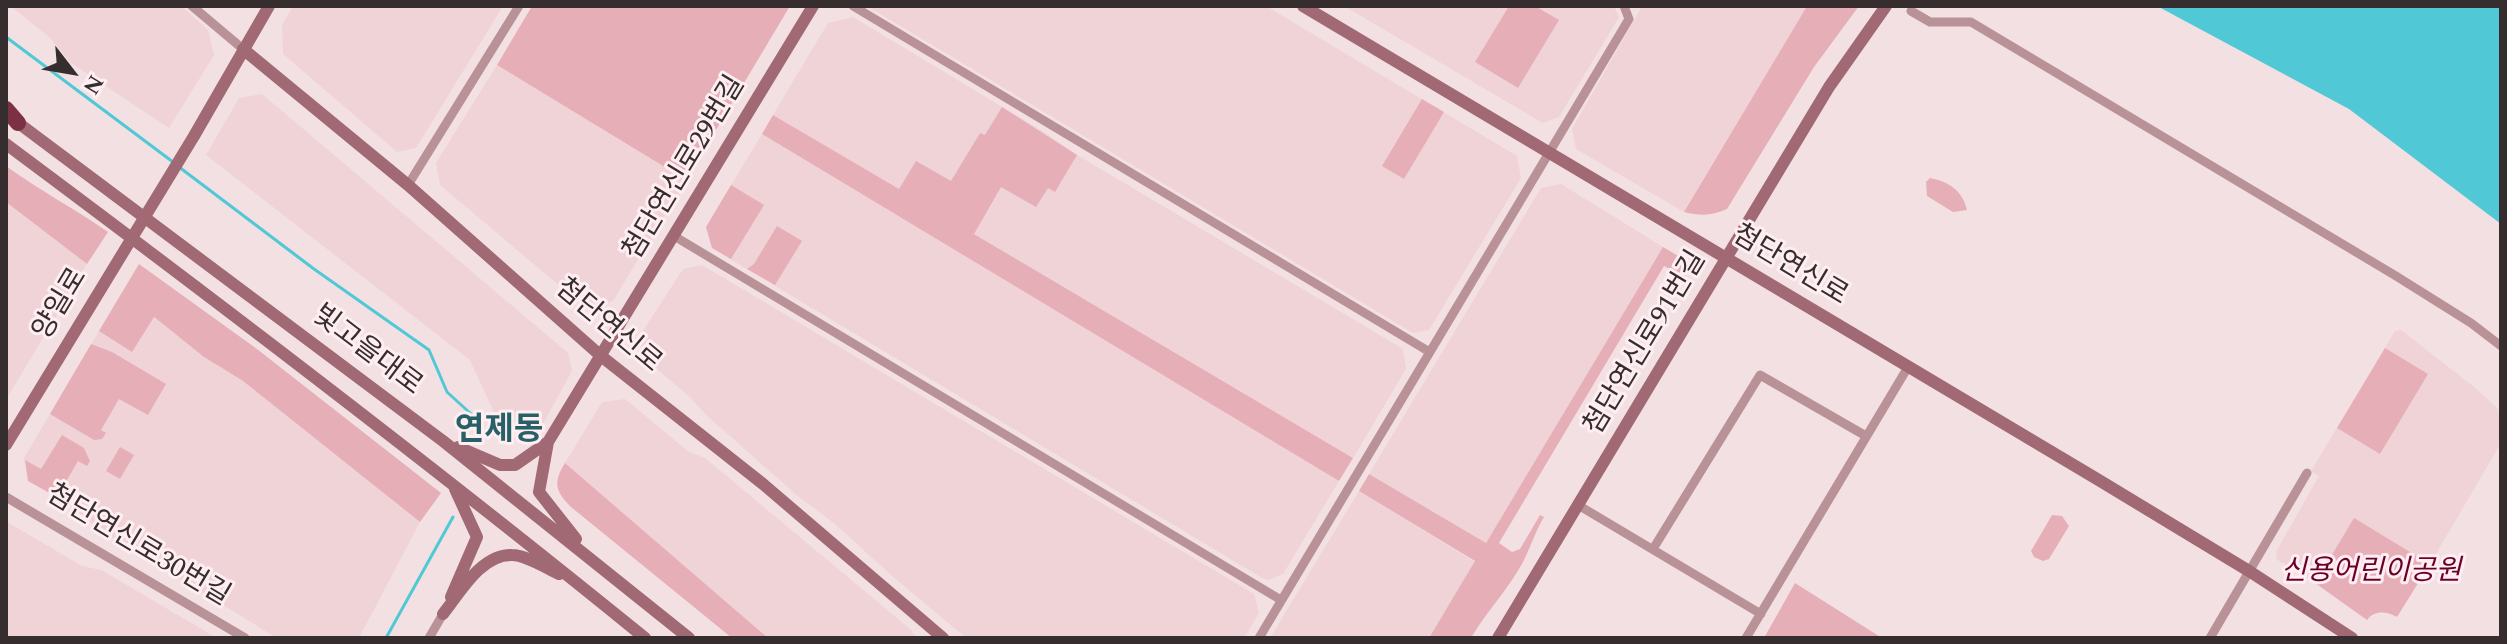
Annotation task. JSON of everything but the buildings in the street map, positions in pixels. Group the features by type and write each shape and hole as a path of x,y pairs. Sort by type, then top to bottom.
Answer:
{"street":[{"path":"192,6 243,49 269,6"},
{"path":"408,185 519,6"},
{"name":"첨단연신로29번길","path":"601,356 813,6"},
{"path":"853,6 1428,351"},
{"name":"첨단연신로","path":"1303,6 2249,571 2352,638"},
{"path":"1259,638 1629,19 1624,6"},
{"name":"첨단연신로91번길","path":"1498,638 1829,87 1886,6"},
{"path":"1911,11 1930,22 1971,22 2396,276 2471,323 2501,346"},
{"name":"양일로","path":"6,445 194,136 243,49"},
{"name":"첨단연신로","path":"243,49 408,185 601,356 763,484 943,638"},
{"name":"빛고을대로","path":"10,116 443,441 687,635"},
{"name":"빛고을대로","path":"6,144 148,249 645,638"},
{"path":"674,236 1281,600"},
{"path":"592,559 539,492 548,442 601,356"},
{"path":"1746,638 1908,367"},
{"path":"1653,549 1760,375 1866,436"},
{"path":"443,441 500,465 515,465 548,442"},
{"path":"2210,638 2307,473"},
{"path":"429,638 477,537 453,485"},
{"name":"첨단연신로30번길","path":"6,497 245,638"},
{"path":"1578,505 1761,614"},
{"path":"443,614 481,568 494,559 514,555 576,581"}],"shaded area":[{"path":"11,6 181,6 208,30 214,55 169,128 71,63 49,37"},
{"path":"293,6 503,6 416,148 397,152 283,54 282,25"},
{"path":"867,6 1266,6 1517,156 1521,178 1429,330 1413,333"},
{"path":"1344,6 1614,6 1619,17 1559,117 1543,123"},
{"path":"1642,6 1807,6 1684,212 1576,149 1572,129"},
{"path":"853,17 1403,349 1406,369 1353,458 773,115 828,23"},
{"path":"497,65 686,180 613,301 586,308 440,185 436,163"},
{"path":"262,94 568,353 572,371 533,442 497,419 470,360 206,155 239,98"},
{"path":"762,134 1339,481 1283,574 1264,579 712,248 706,227"},
{"path":"1561,184 1663,247 1486,543 1369,474 1541,188"},
{"path":"6,202 87,264 6,400"},
{"path":"702,265 1254,594 1259,613 1244,638 966,638 835,524 799,497 646,360 639,337 683,269"},
{"path":"122,292 204,357 243,381 420,522 359,638 277,638 97,528 73,507 28,481 24,458"},
{"path":"2401,330 2478,390 2501,412 2501,443 2430,564 2354,519 2315,583 2276,559 2277,550 2319,476 2311,471 2395,331"},
{"path":"625,399 689,452 705,458 910,629 916,638 768,638 565,463 602,402"},
{"path":"1359,491 1475,562 1429,638 1270,638"},
{"path":"7,522 82,566 101,570 217,638 6,638"}],"green space":[{"path":"532,6 790,6 686,180 497,65"},
{"path":"1509,6 1535,6 1559,20 1518,88 1475,62"},
{"path":"1807,6 1859,6 1814,67 1727,209 1706,215 1684,212"},
{"path":"1422,99 1444,112 1404,179 1382,166"},
{"path":"1002,107 1077,155 1055,192 1048,188 1036,207 1001,187 974,234 1353,458 1339,481 762,134 773,115 899,189 916,161 951,181 980,133 985,135"},
{"path":"6,166 108,232 87,264 6,202"},
{"path":"1930,178 1954,188 1967,210 1953,212 1927,196 1926,182"},
{"path":"731,185 764,205 731,259 712,248 706,227"},
{"path":"777,226 802,241 775,285 747,269 754,264"},
{"path":"1663,247 1680,257 1686,278 1664,266 1499,543 1512,552 1520,549 1540,515 1544,517 1516,574 1471,638 1429,638 1475,561 1359,491 1369,474 1486,543"},
{"path":"139,264 257,349 441,493 420,522 243,381 204,357 154,317 132,352 99,331"},
{"path":"91,344 112,352 166,384 148,415 119,399 101,430 106,433 102,439 94,440 50,414"},
{"path":"2385,348 2428,374 2380,454 2337,428"},
{"path":"62,435 84,448 90,461 87,466 78,461 57,497 28,481 25,460 41,469"},
{"path":"120,447 134,455 120,479 106,471"},
{"path":"565,463 768,638 732,638 571,507 562,496 557,481"},
{"path":"2052,515 2062,516 2069,526 2049,559 2043,561 2034,557 2031,551"},
{"name":"신용어린이공원","path":"2354,518 2430,564 2397,617 2381,612 2367,620 2315,583"},
{"path":"1795,583 1882,638 1764,638"}],"water":[{"path":"2157,6 2501,6 2501,224 2349,109"}],"waterway":[{"path":"6,37 173,162"},
{"path":"179,167 314,269 429,350 447,392 481,423 479,442"},
{"path":"386,638 453,517"}],"district":[{"name":"연제동","path":"499,433"}]}
